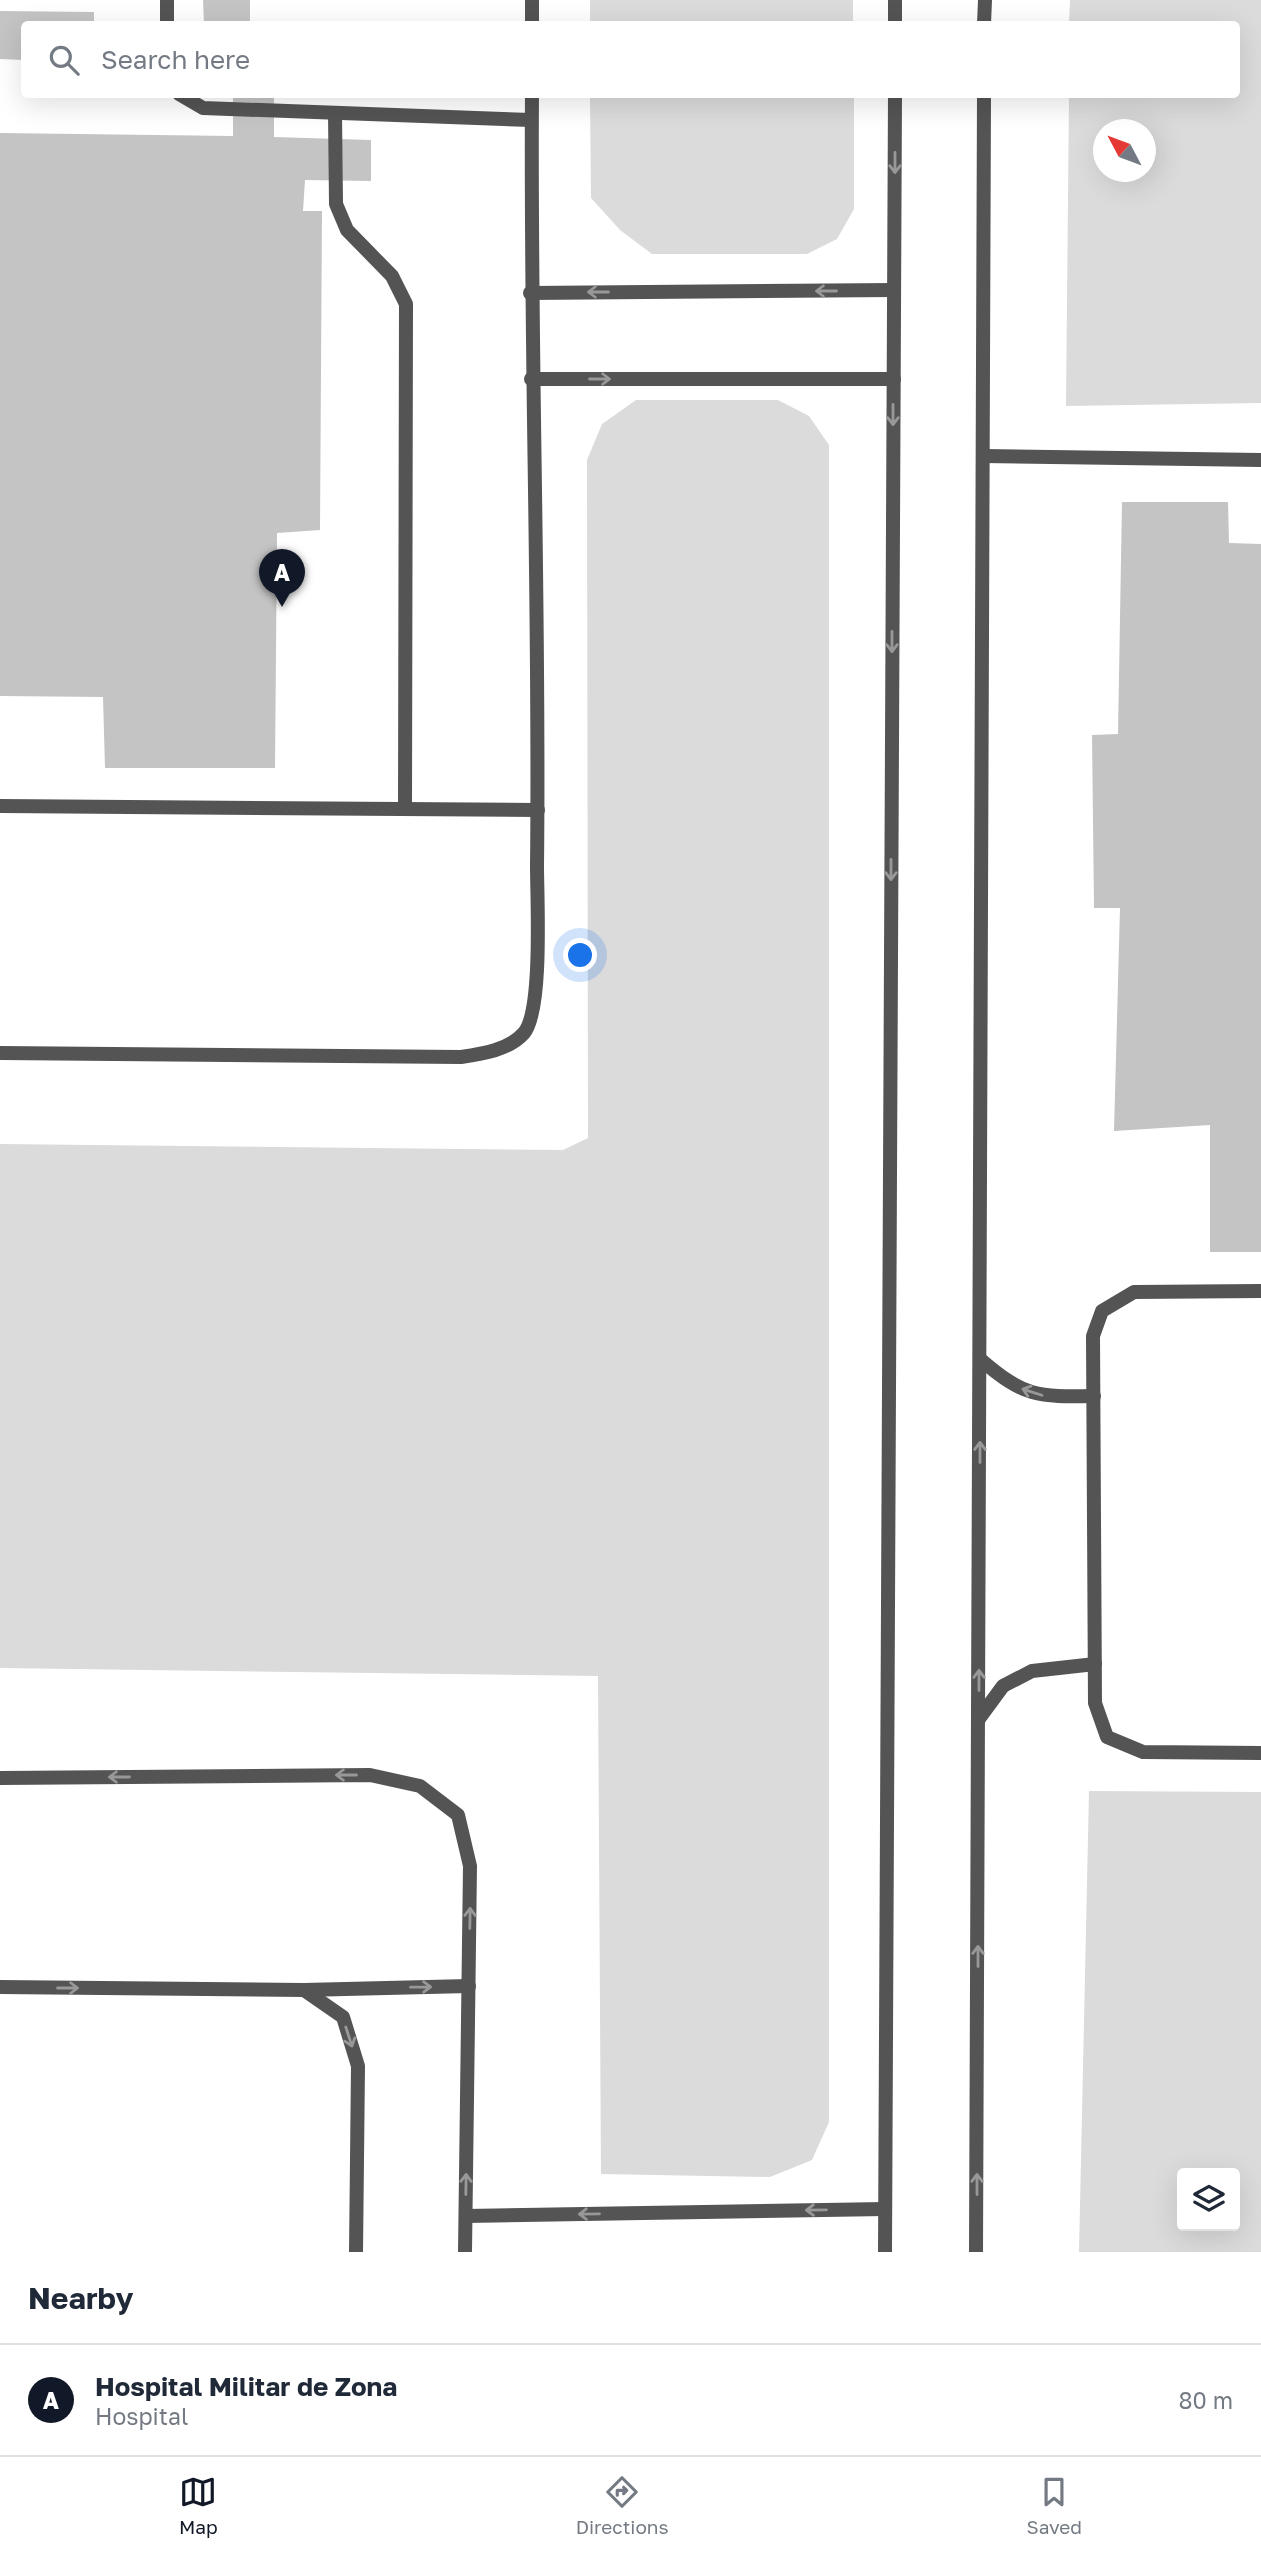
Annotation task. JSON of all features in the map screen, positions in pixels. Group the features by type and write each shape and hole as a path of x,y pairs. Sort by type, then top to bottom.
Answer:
{"street":[{"path":"167,0 167,21"},
{"path":"532,0 532,21"},
{"path":"895,0 895,21"},
{"path":"984,21 985,0"},
{"path":"186,98 203,108 531,120"},
{"path":"0,1054 461,1057 493,1052 524,1032 536,999 538,810 530,293 531,98"},
{"path":"885,2252 895,98"},
{"path":"976,2252 984,98"},
{"path":"335,113 336,204 347,230 392,276 406,304 405,809"},
{"path":"530,293 894,290"},
{"path":"531,379 894,379"},
{"path":"983,456 1261,460"},
{"path":"0,806 538,810"},
{"path":"1261,1291 1134,1292 1102,1311 1093,1336 1095,1703 1107,1737 1143,1752 1261,1753"},
{"path":"980,1359 1010,1385 1048,1397 1094,1396"},
{"path":"978,1720 1003,1686 1032,1671 1095,1664"},
{"path":"0,1778 370,1775 420,1786 458,1815 470,1866 465,2252"},
{"path":"0,1987 304,1990 469,1986"},
{"path":"304,1990 342,2017 358,2066 356,2252"},
{"path":"466,2216 885,2209"}],"shaded area":[{"path":"590,0 853,0 853,21 590,21"},
{"path":"1070,0 1261,0 1261,403 1066,406 1069,98 1240,98 1240,21 1069,21"},
{"path":"590,98 854,98 854,209 837,239 807,254 652,254 620,230 591,198"},
{"path":"636,400 778,400 809,416 829,445 829,2122 812,2160 770,2177 601,2174 598,1676 0,1668 0,1144 563,1150 588,1138 587,460 602,424"},
{"path":"1089,1791 1261,1792 1261,2252 1079,2252"}],"building":[{"path":"203,0 250,0 250,21 204,21"},
{"path":"0,11 94,12 94,21 21,21 21,60 0,59"},
{"path":"233,98 274,98 274,137 371,140 371,181 305,180 303,211 322,211 320,530 277,533 275,768 105,768 103,697 0,696 0,133 233,136"},
{"path":"1122,502 1228,502 1229,543 1261,544 1261,1252 1210,1252 1210,1125 1114,1131 1120,908 1094,908 1092,735 1118,734"}],"place":[{"name":"Hospital Militar de Zona","path":"282,607"}]}
